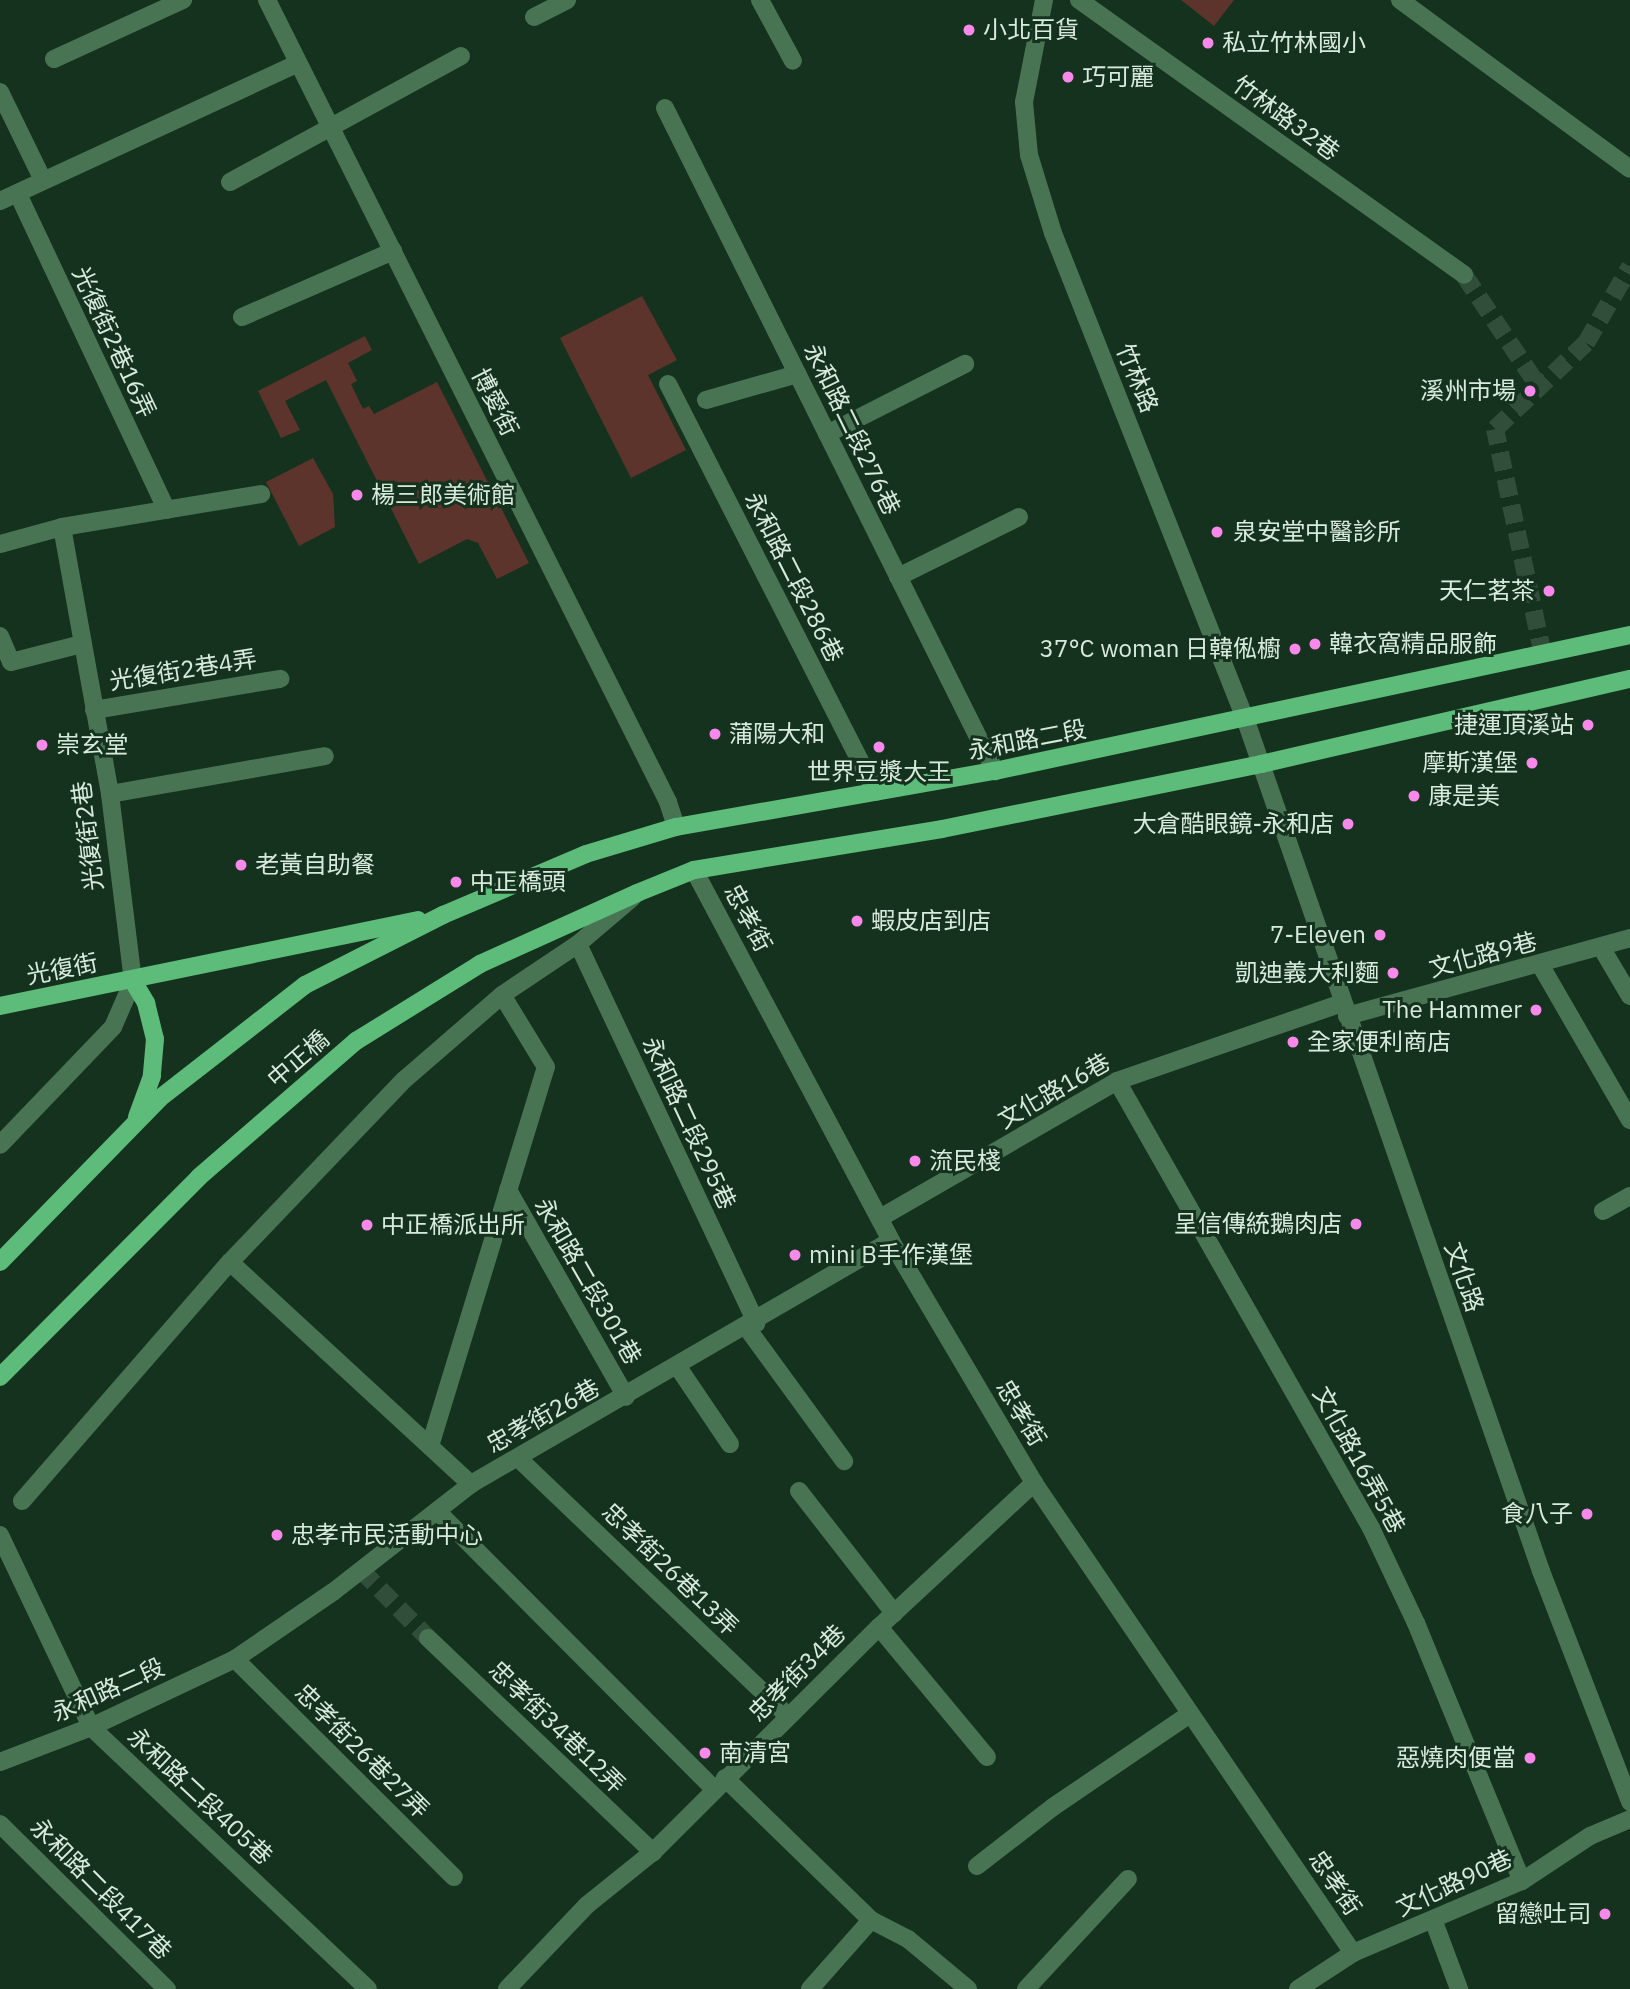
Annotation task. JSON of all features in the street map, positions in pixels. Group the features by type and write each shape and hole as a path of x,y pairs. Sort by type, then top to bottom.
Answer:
{"main road":[{"name":"永和路二段","path":"443,915 586,854 676,827 995,771 1246,721 1630,635"},
{"path":"694,870 942,829 1261,764 1630,679"},
{"name":"中正橋","path":"0,1377 199,1177 356,1041 480,964 694,870"},
{"path":"0,1262 160,1098 305,985 443,915"},
{"name":"光復街","path":"0,1006 133,981 443,915"},
{"path":"133,981 146,1003 155,1039 152,1076 134,1124"}],"street":[{"path":"54,59 183,0"},
{"name":"博愛街","path":"267,0 668,802 676,827"},
{"path":"534,17 567,0"},
{"path":"760,0 793,61"},
{"name":"竹林路","path":"1044,0 1024,102 1029,155 1053,233 1261,764"},
{"name":"竹林路32巷","path":"1079,0 1464,275"},
{"path":"1400,0 1630,169"},
{"path":"230,182 330,125 461,57"},
{"path":"0,201 298,63"},
{"path":"0,92 43,180"},
{"name":"永和路二段276巷","path":"664,108 995,771"},
{"name":"光復街2巷16弄","path":"18,194 167,510"},
{"path":"242,317 393,251"},
{"path":"827,434 965,364"},
{"path":"706,400 797,374"},
{"name":"永和路二段286巷","path":"668,384 876,792"},
{"path":"0,544 62,527 261,494"},
{"path":"898,576 1020,517"},
{"name":"光復街2巷","path":"62,527 110,794 133,981"},
{"path":"0,636 10,662 82,644"},
{"name":"光復街2巷4弄","path":"94,710 280,679"},
{"path":"110,794 325,756"},
{"name":"文化路","path":"1261,764 1541,1571 1629,1794"},
{"name":"忠孝街","path":"694,870 891,1241 1034,1483 1353,1953"},
{"path":"22,1501 230,1262 404,1080 502,995 578,944 637,893"},
{"name":"文化路9巷","path":"1345,1010 1541,966 1630,938"},
{"name":"永和路二段295巷","path":"578,944 752,1326 844,1461"},
{"path":"1601,947 1630,996"},
{"path":"1541,966 1630,1119"},
{"path":"0,1145 113,1027 133,981"},
{"name":"永和路二段301巷","path":"430,1446 546,1067 502,995"},
{"name":"文化路16巷","path":"880,1218 1117,1081 1345,1010"},
{"name":"文化路16弄5巷","path":"1117,1081 1371,1528 1416,1623 1522,1881"},
{"name":"永和路二段301巷","path":"508,1189 626,1397"},
{"path":"1602,1211 1630,1196"},
{"name":"忠孝街26巷","path":"235,1659 333,1592 471,1484 752,1326 891,1241"},
{"path":"230,1262 471,1484"},
{"path":"678,1367 730,1444"},
{"name":"忠孝街26巷13弄","path":"518,1458 788,1716"},
{"name":"忠孝街34巷","path":"507,1989 587,1905 653,1852 879,1627 1034,1483"},
{"path":"799,1491 894,1613"},
{"path":"437,1511 719,1784 871,1920 908,1939 968,1989"},
{"name":"永和路二段405巷","path":"0,1535 91,1727 368,1989"},
{"path":"879,1627 987,1757"},
{"name":"忠孝街34巷12弄","path":"428,1638 653,1852"},
{"name":"永和路二段","path":"0,1762 91,1727 235,1659"},
{"name":"忠孝街26巷27弄","path":"235,1659 454,1877"},
{"path":"977,1866 1190,1714"},
{"name":"文化路90巷","path":"1298,1989 1353,1953 1434,1922 1522,1881 1590,1836 1630,1819"},
{"name":"永和路二段417巷","path":"0,1824 167,1989"},
{"path":"1026,1989 1128,1879"},
{"path":"810,1989 871,1920"},
{"path":"1434,1922 1459,1989"}],"shaded area":[{"path":"1181,0 1234,0 1214,26"},
{"path":"642,296 677,360 648,375 686,450 631,478 560,338"},
{"path":"365,336 372,350 348,363 357,381 351,384 363,409 369,406 374,414 437,382 529,563 497,579 478,543 467,539 419,564 326,380 285,401 300,430 281,438 258,391"},
{"path":"313,458 333,494 335,527 299,546 266,482"}],"tunnel":[{"path":"1543,655 1495,429 1586,343 1630,267"},
{"path":"1464,275 1539,387"},
{"path":"361,1570 428,1638"}],"place":[{"name":"小北百貨","path":"969,30"},
{"name":"私立竹林國小","path":"1208,43"},
{"name":"巧可麗","path":"1068,77"},
{"name":"溪州市場","path":"1530,391"},
{"name":"楊三郎美術館","path":"357,495"},
{"name":"泉安堂中醫診所","path":"1217,532"},
{"name":"天仁茗茶","path":"1549,591"},
{"name":"韓衣窩精品服飾","path":"1315,644"},
{"name":"37°C woman 日韓俬櫥","path":"1295,649"},
{"name":"捷運頂溪站","path":"1588,725"},
{"name":"蒲陽大和","path":"715,734"},
{"name":"崇玄堂","path":"42,745"},
{"name":"世界豆漿大王","path":"879,747"},
{"name":"摩斯漢堡","path":"1532,763"},
{"name":"康是美","path":"1414,796"},
{"name":"大倉酷眼鏡-永和店","path":"1348,824"},
{"name":"老黃自助餐","path":"241,865"},
{"name":"中正橋頭","path":"456,882"},
{"name":"蝦皮店到店","path":"857,921"},
{"name":"7-Eleven","path":"1380,935"},
{"name":"凱迪義大利麵","path":"1393,973"},
{"name":"The Hammer","path":"1536,1010"},
{"name":"全家便利商店","path":"1293,1042"},
{"name":"流民棧","path":"915,1161"},
{"name":"呈信傳統鵝肉店","path":"1356,1224"},
{"name":"中正橋派出所","path":"367,1225"},
{"name":"mini B手作漢堡","path":"795,1255"},
{"name":"食八子","path":"1587,1514"},
{"name":"忠孝市民活動中心","path":"277,1535"},
{"name":"南清宮","path":"705,1753"},
{"name":"惡燒肉便當","path":"1530,1758"},
{"name":"留戀吐司","path":"1605,1914"}]}
